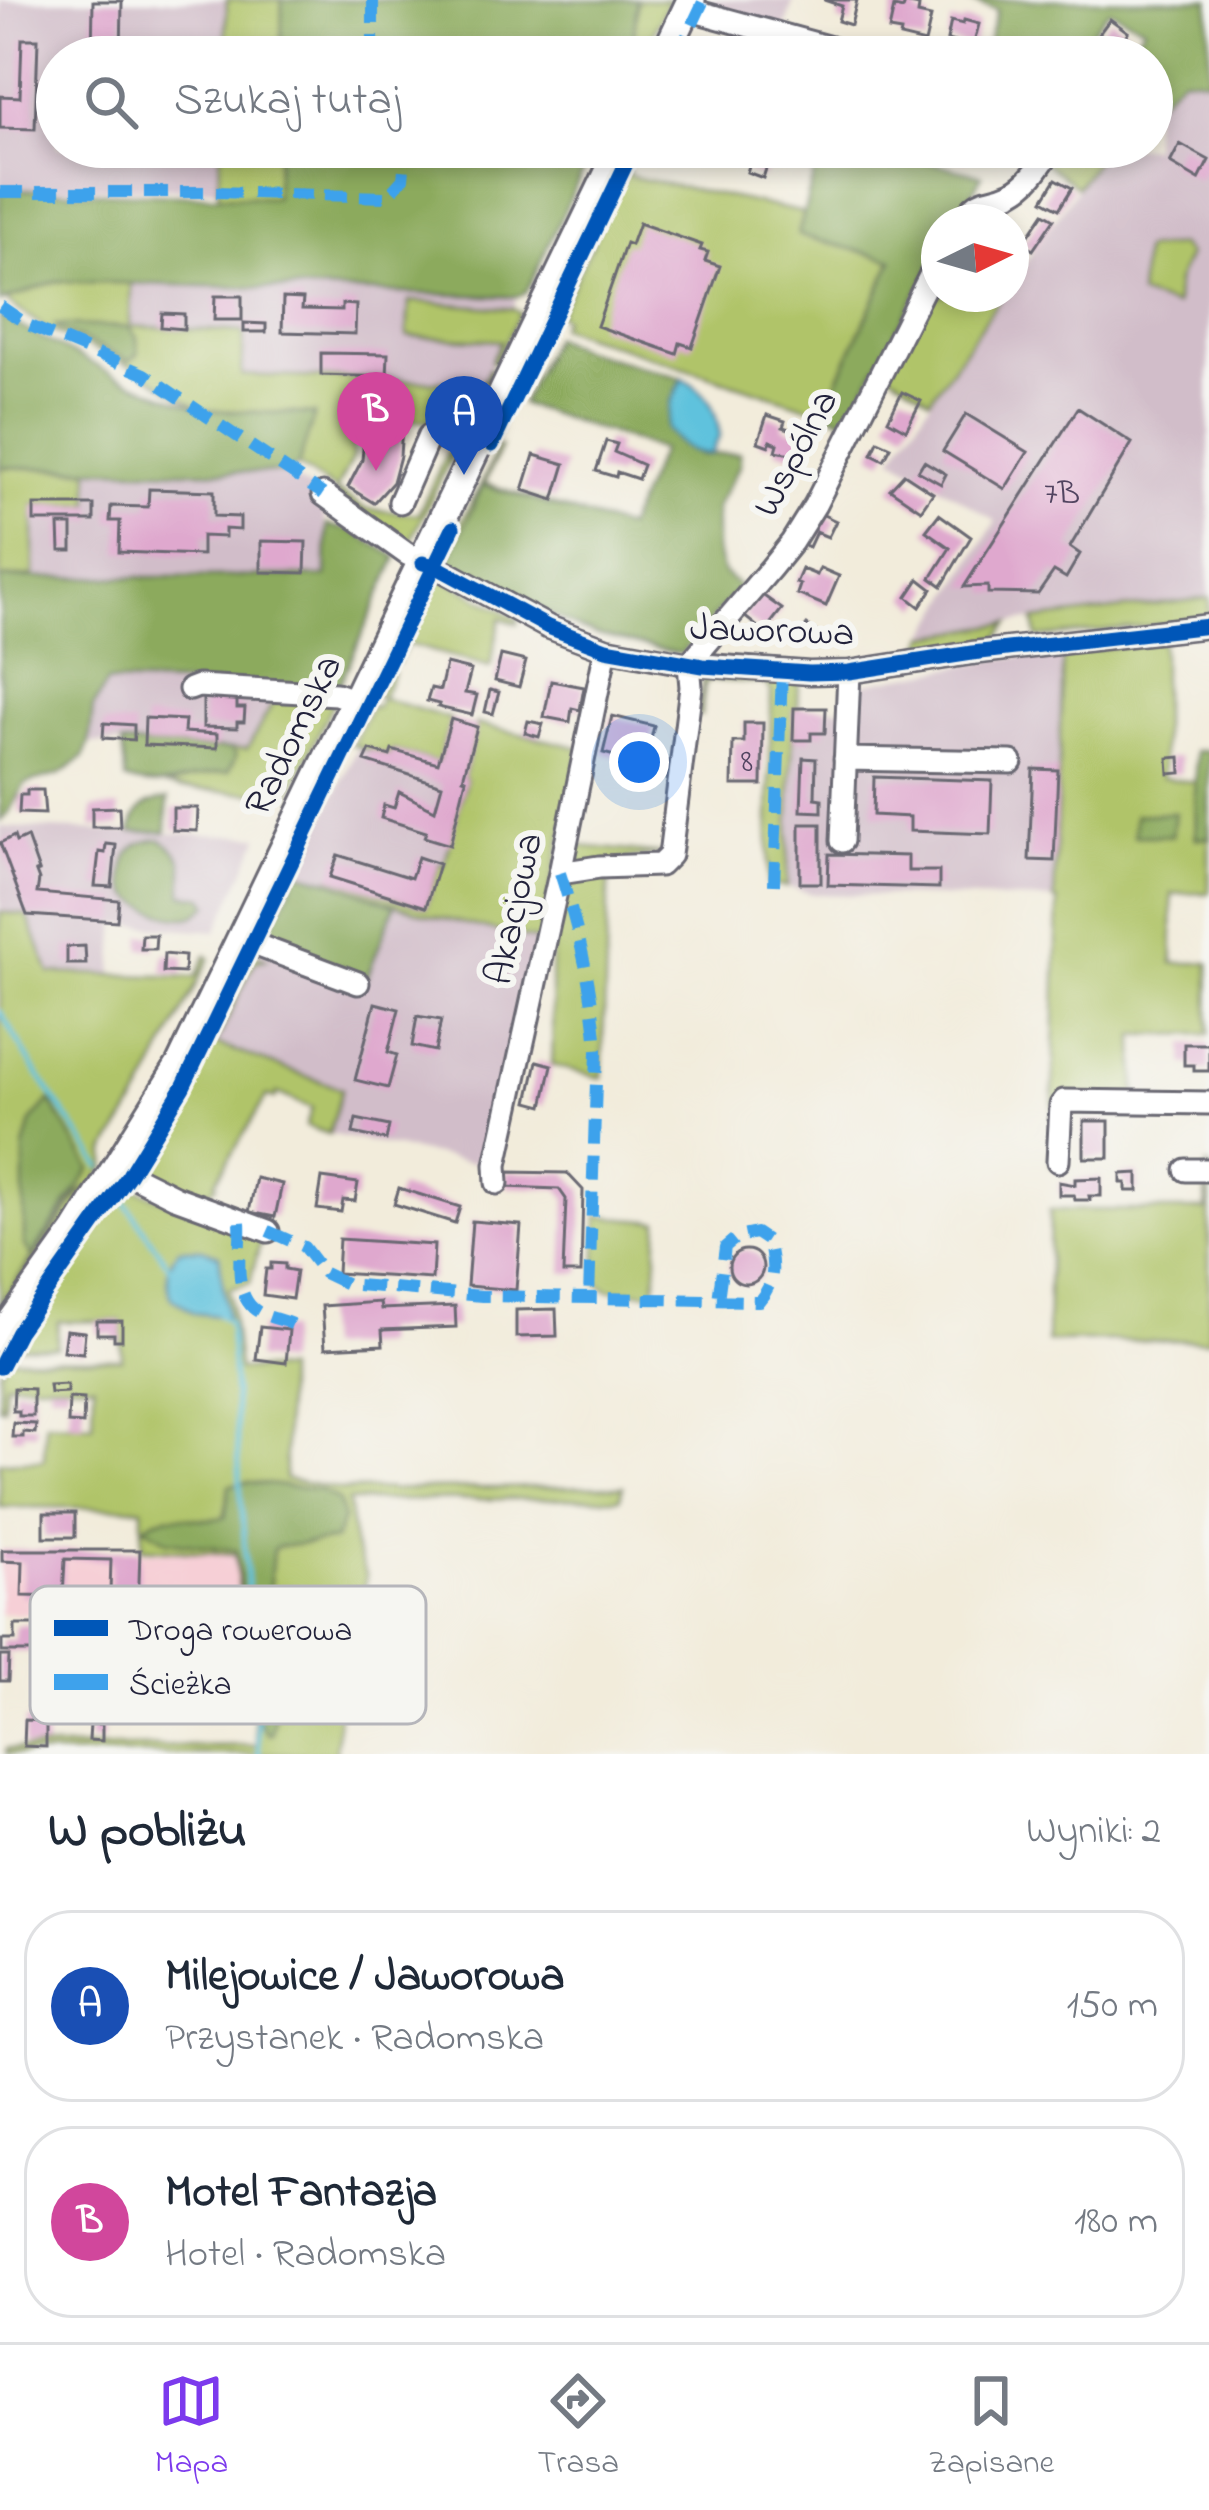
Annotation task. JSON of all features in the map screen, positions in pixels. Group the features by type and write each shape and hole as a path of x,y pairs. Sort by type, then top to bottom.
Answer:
{"main road":[{"path":"674,36 689,4"},
{"name":"Radomska","path":"2,1330 77,1230 180,1065 611,168"}],"street":[{"path":"689,4 795,36"},
{"path":"975,204 1009,193 1039,168"},
{"name":"Wspólna","path":"688,664 803,524 921,293"},
{"path":"400,502 429,436 478,445"},
{"name":"Jaworowa","path":"323,494 407,554 548,628 606,649 688,664 849,672 972,652 1209,626"},
{"name":"Akacjowa","path":"497,1184 496,1165 606,649"},
{"path":"560,873 660,866 670,855 691,687 688,664"},
{"path":"842,841 849,672"},
{"path":"190,689 336,694 356,701"},
{"path":"845,759 1011,761"},
{"path":"240,939 358,982"},
{"path":"1058,1161 1064,1101 1209,1102"},
{"path":"117,1168 175,1197 268,1232"},
{"path":"1186,1170 1209,1170"}],"shaded area":[{"path":"0,0 227,0 226,36 36,36 36,168 220,168 219,189 0,188"},
{"path":"710,0 793,0 785,30 706,8"},
{"path":"1209,27 1209,598 926,635 996,521 893,457 991,312 1029,312 1029,257 1091,168 1173,168 1173,61"},
{"path":"131,283 517,297 513,309 409,302 407,336 502,341 483,383 323,378 241,375 243,332 129,327"},
{"path":"90,470 285,473 313,491 324,511 327,576 34,576 34,505 90,505"},
{"path":"1063,653 1054,900 813,894 787,887 794,707 861,709 862,684 998,659"},
{"path":"6,678 338,688 247,749 3,740"},
{"path":"358,747 466,779 455,826 384,806 381,817 450,845 426,907 539,941 531,981 521,984 515,1007 523,1009 488,1157 475,1163 329,1134 342,1089 216,1044 269,932 290,948 368,977 328,880 298,872"},
{"path":"0,827 260,836 217,931 117,924 113,975 49,973 27,916 0,912"},
{"path":"0,1550 235,1553 238,1586 30,1586 30,1614 0,1614"}],"green space":[{"path":"227,0 282,0 281,36 226,36"},
{"path":"282,0 637,0 634,36 281,36"},
{"path":"637,0 669,0 652,36 634,36"},
{"path":"963,0 1209,0 1209,79 1182,77 1173,86 1173,36 1137,36 1144,27 1109,10 1088,36 990,36 997,10"},
{"path":"220,168 277,168 276,198 218,196"},
{"path":"277,168 584,168 526,293 517,297 57,281 0,302 0,189 275,198"},
{"path":"816,168 953,168 982,175 966,204 921,204 921,286 847,420 823,412 893,260 798,235"},
{"path":"1052,168 1091,168 1077,187"},
{"path":"628,169 630,176 804,213 799,235 893,260 823,412 559,327 563,318 558,315"},
{"path":"1179,245 1188,255 1176,282 1175,306 1139,295 1143,249"},
{"path":"57,281 131,283 130,326 244,332 242,375 482,383 492,370 462,432 457,431 460,423 350,416 353,457 336,490 365,509 418,514 451,444 456,447 408,547 298,466 314,414 203,410 133,367 45,328 5,300"},
{"path":"409,301 520,313 495,363 491,361 501,341 407,336"},
{"path":"921,301 921,312 990,312 930,399 886,370"},
{"path":"0,316 118,377 203,410 315,414 298,466 285,473 0,467"},
{"path":"55,325 129,327 137,338 138,354 130,361"},
{"path":"553,337 683,378 671,403 699,455 740,453 740,465 716,507 716,548 723,573 740,587 681,654 580,629 447,563 483,485 626,528 661,450 521,404"},
{"path":"497,446 501,447 485,483 625,529 447,563 441,559"},
{"path":"0,467 90,470 90,505 34,505 34,576 0,578"},
{"path":"327,525 352,531 397,557 338,688 107,682 93,708 84,757 61,774 25,784 0,821 0,578 326,576"},
{"path":"432,576 518,619 517,624 501,618 490,667 407,644 397,663 392,661"},
{"path":"1209,598 1209,620 1037,638 1034,620"},
{"path":"1010,623 999,637 919,653 926,636"},
{"path":"1162,641 1162,778 1195,782 1196,838 1209,838 1209,893 1172,894 1173,963 1209,963 1209,1034 1135,1035 1136,1110 1072,1110 1066,1114 1068,1167 1051,1166 1063,653"},
{"path":"388,672 393,673 382,698 451,719 438,763 352,745 371,706 376,707 381,698 376,695"},
{"path":"704,675 799,680 787,887 768,885 771,691 765,683 710,680 705,684 701,715 697,715"},
{"path":"275,699 335,699 289,795 168,786 207,773 228,772 236,756 232,749 247,749"},
{"path":"477,724 581,748 539,941 424,914 328,880 426,907 439,864 444,866"},
{"path":"122,744 232,749 236,756 228,772 142,784 126,780"},
{"path":"1195,751 1209,751 1209,838 1196,838"},
{"path":"168,799 166,832 131,832 142,808"},
{"path":"1175,813 1172,836 1134,836 1135,815"},
{"path":"160,839 182,863 182,894 204,897 209,905 193,916 159,912 127,891 124,872 130,852 141,843"},
{"path":"572,845 661,854 567,868"},
{"path":"609,871 602,1078 552,1065 551,972 564,892 579,879"},
{"path":"298,872 395,905 367,977 290,948 269,932"},
{"path":"0,912 27,915 50,973 196,977 206,955 210,958 140,1097 106,1152 106,1167 92,1186 78,1193 0,1303"},
{"path":"251,953 267,959 255,961 216,1044 342,1089 329,1134 306,1126 312,1108 277,1093 275,1099 267,1096 217,1185 203,1196 135,1171 174,1109"},
{"path":"50,1100 91,1169 31,1256 24,1243 24,1148 31,1122"},
{"path":"1207,1166 1209,1340 1047,1342 1050,1210 1206,1210"},
{"path":"126,1186 262,1235 250,1283 229,1289 238,1369 285,1370 285,1479 343,1490 623,1486 620,1498 348,1501 364,1586 239,1586 235,1554 142,1548 142,1508 0,1507 0,1462 44,1460 45,1422 93,1424 94,1384 6,1382 4,1407 0,1407 0,1371 9,1358 122,1359 121,1321 58,1322 57,1347 14,1346"},
{"path":"96,1189 3,1316 0,1314 80,1195"},
{"path":"598,1216 659,1221 655,1293 607,1290 596,1281"},
{"path":"249,1482 319,1490 338,1500 343,1519 335,1540 278,1547 273,1550 269,1586 240,1586 236,1550 168,1541 144,1527 163,1518 225,1517 229,1485"},
{"path":"255,1724 338,1724 336,1754 6,1754 6,1749 257,1745"}],"water":[{"path":"683,378 713,408 720,435 711,454 686,448 667,429 671,403"},
{"path":"179,1249 219,1255 227,1317 194,1313 171,1297 168,1272"}],"building":[{"path":"824,0 857,0 851,25 838,21 842,6"},
{"path":"93,1 122,1 121,36 92,36"},
{"path":"905,3 919,6 918,14 931,17 927,36 900,36 901,32 889,30 894,7 903,9"},
{"path":"1110,19 1128,32 1125,36 1098,35"},
{"path":"964,20 979,24 976,36 948,36 951,21 963,24"},
{"path":"22,39 36,39 35,129 0,128 0,96 20,97"},
{"path":"1180,144 1209,160 1199,180 1173,165"},
{"path":"748,168 766,168 763,178 747,172"},
{"path":"1056,179 1072,188 1059,209 1043,200"},
{"path":"1044,213 1054,219 1033,250 1029,235"},
{"path":"639,223 702,245 700,250 708,252 705,261 720,266 692,347 680,343 677,354 597,326 626,243 631,245"},
{"path":"215,296 242,296 242,320 214,320"},
{"path":"283,298 303,299 302,309 342,310 342,304 356,305 355,334 282,332"},
{"path":"162,313 184,314 184,329 161,327"},
{"path":"244,323 266,324 266,332 244,332"},
{"path":"321,353 388,354 387,377 321,375"},
{"path":"902,392 921,401 906,430 888,420"},
{"path":"1078,408 1132,443 1070,547 1080,554 1066,578 1054,571 1038,594 988,593 988,586 964,587"},
{"path":"966,414 1028,452 1005,489 943,451"},
{"path":"767,415 785,421 783,427 808,435 801,456 776,451 778,444 770,441 769,446 758,442"},
{"path":"365,424 402,426 393,482 374,503 348,487 362,460"},
{"path":"606,441 617,444 614,452 643,465 638,479 596,471"},
{"path":"878,441 891,447 884,460 872,454"},
{"path":"534,455 565,464 554,500 523,490"},
{"path":"924,461 946,474 941,484 918,471"},
{"path":"904,474 933,493 921,510 890,489"},
{"path":"149,489 214,491 214,516 240,517 240,530 225,529 225,537 202,536 202,555 119,552 120,521 110,521 111,506 148,507"},
{"path":"34,505 94,505 94,521 34,521"},
{"path":"815,511 836,521 828,537 816,532 809,547 801,544"},
{"path":"939,514 971,537 942,586 931,578 950,548 926,531"},
{"path":"59,525 72,525 72,551 60,551"},
{"path":"261,541 306,542 305,573 261,572"},
{"path":"820,568 839,576 826,606 797,594 802,569 817,575"},
{"path":"919,579 932,589 920,607 907,597"},
{"path":"761,594 782,609 764,632 744,616"},
{"path":"807,625 817,632 808,644 798,637"},
{"path":"501,655 526,661 519,687 495,681"},
{"path":"446,664 471,670 465,693 477,695 472,715 427,701 431,688 440,690"},
{"path":"551,681 584,687 580,710 572,708 570,722 544,717"},
{"path":"490,690 499,692 493,714 485,712"},
{"path":"203,692 237,693 237,708 245,708 244,722 237,722 237,728 203,727"},
{"path":"794,708 826,708 825,733 811,733 811,740 793,740"},
{"path":"612,716 654,726 645,764 603,753"},
{"path":"145,718 185,720 184,732 217,734 217,748 144,745"},
{"path":"451,719 477,727 450,845 381,818 384,805 394,808 399,792 435,810 442,785 365,761 370,750 390,756 392,750 438,763"},
{"path":"528,721 543,724 539,737 525,733"},
{"path":"104,723 134,725 134,740 103,738"},
{"path":"744,723 763,723 762,785 732,785 733,742 744,742"},
{"path":"1180,757 1181,773 1169,774 1168,758"},
{"path":"803,758 816,759 815,798 822,799 822,812 801,811"},
{"path":"1033,769 1058,770 1054,861 1029,860"},
{"path":"874,777 992,781 990,834 910,831 910,817 873,815"},
{"path":"27,790 43,790 45,814 19,813 20,795 27,795"},
{"path":"119,807 120,827 92,827 92,808"},
{"path":"173,808 198,808 197,831 173,830"},
{"path":"800,824 821,824 821,883 800,883"},
{"path":"14,836 16,842 27,837 39,871 37,893 119,900 117,921 27,915 0,843"},
{"path":"106,844 116,845 112,887 95,886 99,852 105,853"},
{"path":"829,854 908,856 908,871 939,871 939,888 828,885"},
{"path":"338,855 411,878 418,857 439,864 426,907 330,877"},
{"path":"142,935 156,935 155,949 141,949"},
{"path":"85,946 86,964 67,964 67,947"},
{"path":"164,954 185,956 184,973 163,972"},
{"path":"375,1003 399,1009 388,1052 397,1055 388,1088 355,1080"},
{"path":"417,1016 441,1020 435,1051 412,1046"},
{"path":"1184,1044 1209,1044 1209,1071 1184,1065"},
{"path":"537,1061 552,1065 543,1106 528,1102"},
{"path":"356,1119 389,1126 386,1140 353,1133"},
{"path":"1084,1121 1109,1121 1109,1158 1084,1158"},
{"path":"506,1172 567,1173 583,1190 581,1273 563,1273 566,1199 559,1189 506,1187"},
{"path":"1138,1173 1138,1191 1126,1191 1121,1174"},
{"path":"256,1178 282,1184 275,1217 249,1212"},
{"path":"322,1178 358,1183 355,1201 343,1200 341,1212 317,1209"},
{"path":"1101,1178 1101,1196 1075,1200 1074,1195 1059,1195 1059,1182 1075,1185 1075,1179"},
{"path":"399,1188 460,1207 455,1223 394,1204"},
{"path":"472,1221 521,1225 516,1290 467,1286"},
{"path":"339,1239 434,1245 432,1279 337,1273"},
{"path":"746,1250 758,1255 763,1267 758,1279 746,1284 734,1279 729,1267 734,1255"},
{"path":"271,1263 296,1271 292,1299 263,1295"},
{"path":"380,1302 381,1309 455,1306 456,1327 382,1330 383,1345 325,1348 322,1306"},
{"path":"556,1309 557,1336 516,1337 516,1310"},
{"path":"97,1321 122,1321 122,1340 114,1340 114,1334 97,1334"},
{"path":"260,1327 289,1330 286,1363 256,1359"},
{"path":"66,1330 85,1332 83,1353 63,1351"},
{"path":"67,1384 67,1392 50,1393 49,1385"},
{"path":"14,1388 33,1389 33,1416 13,1411"},
{"path":"69,1398 84,1399 83,1424 68,1423"},
{"path":"13,1423 36,1424 35,1433 12,1437"},
{"path":"44,1513 75,1513 75,1537 44,1537"},
{"path":"2,1550 140,1550 139,1586 110,1586 111,1560 65,1559 64,1586 30,1586 30,1596 22,1596 23,1562 2,1561"},
{"path":"15,1625 30,1625 30,1652 2,1652 2,1640 15,1640"},
{"path":"0,1656 9,1656 8,1681 0,1681"},
{"path":"25,1720 46,1724 46,1747 24,1746"},
{"path":"90,1724 102,1724 102,1741 89,1740"}],"waterway":[{"path":"0,1011 101,1167"},
{"path":"123,1199 171,1269"},
{"path":"218,1314 229,1323 247,1586"},
{"path":"257,1724 259,1754"}],"marked path":[{"path":"373,0 373,36"},
{"path":"687,36 704,0"},
{"path":"0,192 387,197 403,179 404,168"},
{"path":"0,306 28,325 144,374 323,494"},
{"path":"774,885 782,671"},
{"path":"560,873 584,961 597,1051 589,1298"},
{"path":"240,1222 240,1279 246,1300 258,1311 298,1327"},
{"path":"268,1231 304,1247 324,1273 347,1284 482,1296 759,1301 772,1273 768,1241 756,1233 737,1237 725,1247 718,1300"}],"cycle path":[{"path":"492,445 624,168"},
{"path":"0,1367 18,1332 129,1175 183,1087 453,528"},
{"path":"423,563 548,627 606,649 703,666 849,672 1209,626"}],"place":[{"name":"Motel Fantazja","path":"376,471"},
{"name":"Milejowice / Jaworowa","path":"464,475"}]}
